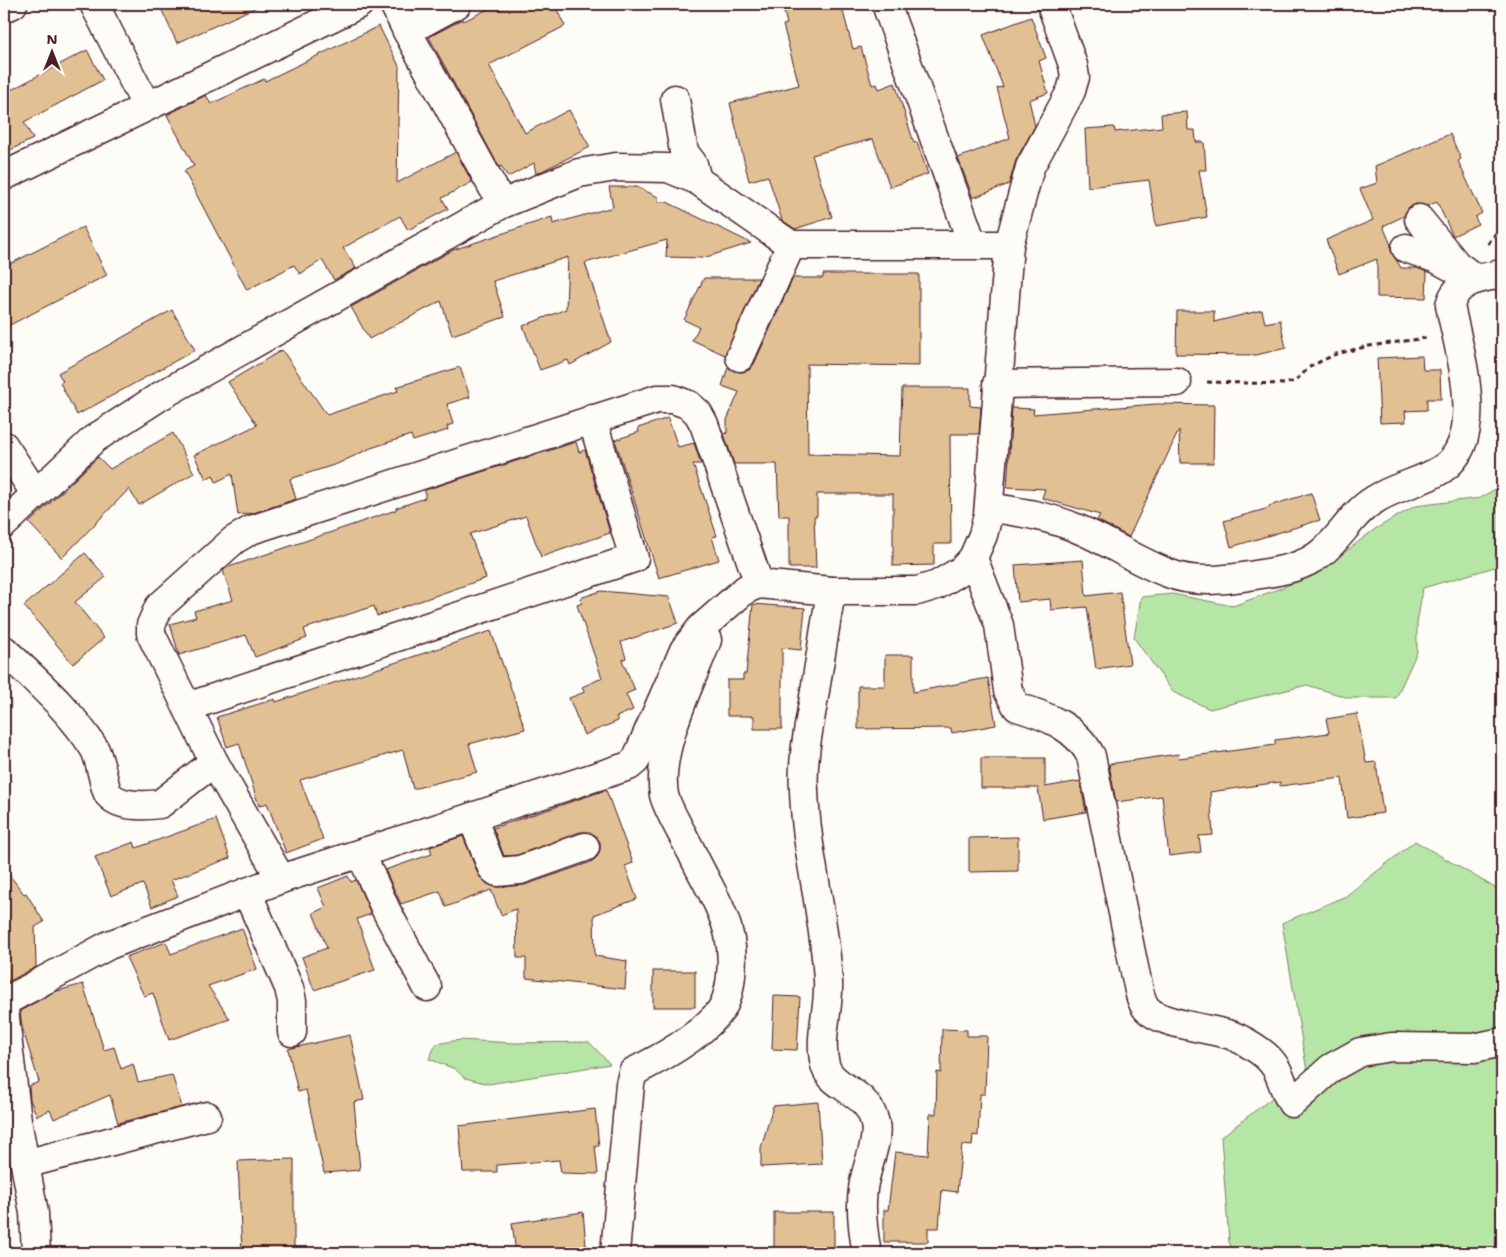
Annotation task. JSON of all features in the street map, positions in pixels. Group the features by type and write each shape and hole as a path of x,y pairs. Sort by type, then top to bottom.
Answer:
{"street":[{"path":"4,8 13,4"},
{"path":"94,4 146,105"},
{"path":"4,176 146,105 359,4"},
{"path":"394,4 502,204"},
{"path":"407,31 458,4"},
{"path":"886,4 972,243"},
{"path":"4,1002 109,945 281,879 629,766 636,760 684,650 701,628 746,589 759,584 830,591 917,590 937,585 962,570 973,558 983,535 989,507 1009,245 1030,167 1070,91 1075,77 1051,4"},
{"path":"675,99 684,152 693,164 698,180"},
{"path":"4,524 94,439 162,396 502,204 579,172 616,166 668,168 698,180 791,245 972,243 1009,245"},
{"path":"1419,219 1470,275"},
{"path":"740,357 791,245"},
{"path":"1406,248 1437,259 1450,268 1470,275 1502,274"},
{"path":"989,507 1051,519 1076,528 1169,574 1194,579 1230,580 1290,569 1321,553 1368,503 1390,490 1425,478 1443,468 1453,459 1462,442 1468,407 1467,386 1450,305 1453,296 1470,275"},
{"path":"997,384 1177,382"},
{"path":"281,879 214,762 151,634 151,626 159,608 234,540 251,530 592,419 658,399 673,399 689,405 698,413 714,448 759,584"},
{"path":"187,707 634,558 592,419"},
{"path":"4,446 35,493"},
{"path":"973,558 999,625 1008,691 1017,707 1046,716 1067,728 1085,744 1091,756 1135,972 1141,997 1147,1009 1184,1024 1232,1035 1261,1051 1277,1067 1284,1092 1292,1103 1331,1068 1360,1052 1391,1047 1474,1048 1502,1042"},
{"path":"830,591 805,750 806,825 825,948 828,983 823,1049 826,1069 866,1101 875,1122 876,1134 863,1189 862,1220 867,1253"},
{"path":"615,1253 630,1084 633,1072 674,1051 718,1014 730,987 732,960 729,935 720,910 664,796 662,766 674,728 717,613"},
{"path":"4,650 77,723 95,750 104,774 108,794 115,799 122,802 140,804 160,804 214,762"},
{"path":"472,817 492,868 497,872 520,870 585,847"},
{"path":"361,854 386,910 427,987"},
{"path":"247,892 289,988 292,1001 292,1032"},
{"path":"4,1010 10,1071 34,1213 36,1253"},
{"path":"25,1164 207,1116"}],"path":[{"path":"1177,382 1284,384 1295,381 1312,366 1336,354 1369,346 1456,335"}],"green space":[{"path":"1502,485 1502,565 1423,588 1417,624 1417,652 1396,698 1349,698 1307,685 1210,709 1173,692 1134,638 1141,597 1172,594 1233,606 1315,575 1375,529 1415,506 1480,498"},
{"path":"1415,841 1502,892 1502,1253 1234,1253 1229,1242 1221,1137 1307,1071 1282,923 1346,896"},
{"path":"460,1040 515,1043 589,1042 610,1064 489,1084 465,1078 455,1069 429,1059 436,1044"}],"building":[{"path":"159,4 263,4 177,43"},
{"path":"498,4 554,4 565,26 489,65 525,133 569,110 590,147 536,174 534,163 508,177 501,166 499,167 429,37 463,19 464,21"},
{"path":"782,4 841,4 853,49 861,47 872,85 877,84 879,89 895,83 914,143 917,142 928,174 890,187 873,139 812,155 832,217 795,229 782,220 768,176 749,181 730,103 799,85 783,25 787,24"},
{"path":"1031,17 1046,58 1039,61 1048,93 1029,100 1035,126 1016,160 1009,184 973,198 958,158 1010,138 997,88 1003,87 983,35"},
{"path":"379,26 399,66 397,183 456,152 472,182 442,198 448,209 408,230 400,216 343,248 356,268 334,280 322,260 300,274 294,265 247,290 184,171 194,166 167,115 206,95 211,104 264,79 265,81"},
{"path":"87,50 103,80 24,122 33,139 4,153 4,79 9,91"},
{"path":"1187,112 1188,130 1195,130 1196,142 1204,142 1206,170 1199,170 1207,217 1156,226 1149,180 1088,187 1085,129 1114,127 1115,132 1162,127 1161,114"},
{"path":"1450,134 1461,159 1458,161 1482,213 1475,217 1478,224 1453,236 1437,202 1427,206 1416,204 1409,207 1404,216 1383,226 1391,245 1391,251 1401,268 1417,268 1427,272 1426,298 1377,297 1377,259 1339,274 1326,240 1373,220 1360,189 1377,183 1375,166"},
{"path":"609,187 637,187 658,197 658,202 667,202 751,243 703,258 666,257 667,240 585,263 611,342 570,365 568,360 540,370 523,326 566,309 568,257 493,281 505,317 452,335 441,301 369,339 351,307 453,250 552,217 553,224 613,207"},
{"path":"83,227 107,275 4,328 4,267"},
{"path":"823,274 919,274 919,366 807,364 808,454 900,456 902,388 970,388 970,406 981,407 979,434 950,434 951,544 934,544 934,565 893,566 893,494 817,494 817,516 814,516 816,568 789,568 789,516 779,516 777,464 734,464 724,434 727,433 727,420 739,392 722,386 728,367 734,371 742,372 749,370 754,364 793,278 823,278"},
{"path":"704,278 759,278 725,355 692,340 699,327 684,320"},
{"path":"172,310 195,350 77,415 60,383 63,381 58,373"},
{"path":"1262,310 1265,323 1280,320 1286,348 1256,355 1176,354 1177,311 1214,311 1214,322"},
{"path":"282,350 327,415 398,391 396,387 460,367 470,397 447,404 453,424 447,426 448,430 413,441 411,435 371,448 337,464 290,479 296,499 253,513 238,515 232,474 216,482 213,475 206,479 194,455 257,425 228,382"},
{"path":"1422,356 1423,370 1440,370 1441,399 1427,399 1427,410 1405,411 1406,422 1380,423 1377,358"},
{"path":"1156,404 1214,405 1213,463 1180,463 1179,430 1129,537 1097,520 1100,515 1042,498 1045,489 1007,487 1012,408 1034,409 1033,414"},
{"path":"668,418 678,447 694,443 701,464 693,464 717,536 712,537 719,560 659,578 615,440 639,432 638,428"},
{"path":"173,433 194,473 139,505 129,489 62,558 29,523 98,457 110,469"},
{"path":"576,442 579,452 585,450 610,533 541,557 526,516 470,534 486,578 377,616 374,606 304,629 307,638 255,657 246,635 179,655 170,624 196,617 194,611 233,600 223,571 226,568 396,510 396,508 425,498 425,490"},
{"path":"1311,493 1320,520 1231,547 1224,521"},
{"path":"85,553 106,577 75,602 104,638 73,664 24,606"},
{"path":"1083,560 1086,596 1120,592 1130,664 1096,669 1087,607 1051,610 1050,599 1018,602 1015,565"},
{"path":"601,591 669,597 678,623 621,642 626,658 622,660 635,690 626,694 633,710 616,717 618,721 584,735 569,698 585,692 582,687 602,678 577,605 582,603 580,598"},
{"path":"753,604 805,608 801,650 782,648 782,729 754,729 754,716 727,716 727,680 743,680 743,674 746,674"},
{"path":"491,631 525,729 469,744 477,772 413,789 403,750 300,780 323,839 286,853 267,803 259,806 239,743 227,747 217,717 275,699 276,702"},
{"path":"885,655 913,655 913,692 988,678 996,725 952,733 951,728 858,729 858,686 885,686"},
{"path":"1357,714 1366,763 1376,762 1383,813 1347,818 1342,778 1280,786 1280,782 1210,792 1213,835 1199,836 1201,852 1169,856 1162,796 1116,802 1109,764 1178,754 1179,758 1275,745 1275,740 1329,733 1326,719"},
{"path":"981,758 1045,758 1045,787 1080,781 1086,812 1043,819 1038,788 981,788"},
{"path":"606,790 633,863 625,866 637,899 594,915 595,956 627,961 625,989 526,978 526,958 517,958 516,909 501,915 491,890 446,907 440,891 401,904 385,870 432,854 430,847 463,836 478,874 487,884 498,887 525,885 591,862 597,857 600,850 600,842 595,835 588,832 580,832 517,855 504,856 493,828"},
{"path":"216,819 230,858 171,880 178,896 152,907 143,884 111,896 95,857 134,842 136,848"},
{"path":"1018,837 1018,871 969,872 969,838"},
{"path":"4,868 24,894 26,893 44,922 35,927 36,967 8,982 4,969"},
{"path":"348,876 351,882 356,880 371,914 357,919 375,970 314,990 302,957 327,948 313,913 326,907 318,888"},
{"path":"242,928 257,969 208,986 230,1019 169,1040 153,993 144,996 126,957 166,942 171,954"},
{"path":"653,971 695,971 695,1007 653,1007"},
{"path":"83,984 104,1050 114,1047 121,1069 133,1064 138,1082 172,1075 182,1107 118,1123 110,1095 54,1119 50,1110 37,1116 30,1100 29,1086 39,1082 22,1027 20,1011 54,992"},
{"path":"774,996 800,997 797,1050 772,1049"},
{"path":"942,1029 967,1030 967,1036 987,1036 985,1094 980,1094 978,1136 973,1135 972,1146 962,1145 957,1192 942,1190 939,1228 928,1228 928,1242 884,1242 884,1210 888,1210 895,1152 928,1155 930,1114 936,1114 937,1072 941,1073"},
{"path":"350,1035 364,1100 354,1102 360,1170 324,1173 306,1090 298,1092 288,1049"},
{"path":"818,1102 822,1164 761,1167 761,1148 773,1106"},
{"path":"595,1109 599,1146 595,1146 598,1174 561,1173 559,1160 497,1165 497,1172 463,1172 459,1126"},
{"path":"294,1159 294,1253 242,1253 238,1161"},
{"path":"583,1212 586,1246 543,1253 516,1253 512,1223"},
{"path":"774,1212 834,1212 834,1249 774,1249"}]}
